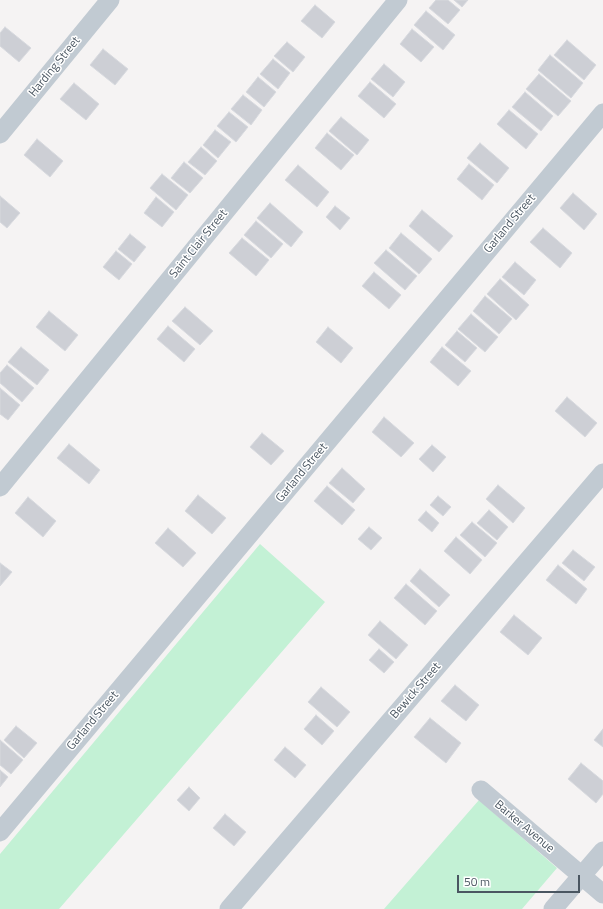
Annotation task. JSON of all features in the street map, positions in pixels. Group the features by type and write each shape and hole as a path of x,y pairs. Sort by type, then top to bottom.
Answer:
{"street":[{"name":"Harding Street","path":"0,134 110,0"},
{"name":"Saint Clair Street","path":"0,487 398,0"},
{"name":"Garland Street","path":"0,832 603,113"},
{"name":"Bewick Street","path":"229,909 603,473"},
{"name":"Barker Avenue","path":"481,790 603,894"},
{"path":"553,909 603,851"}],"green space":[{"path":"260,544 325,602 59,909 0,909 0,854"},
{"path":"479,800 557,868 522,909 384,909"}],"building":[{"path":"436,0 448,0 460,10 448,24 429,8"},
{"path":"454,0 468,0 462,7"},
{"path":"315,5 335,22 322,38 301,21"},
{"path":"426,11 455,35 443,50 414,25"},
{"path":"5,27 31,48 19,62 0,46 0,33"},
{"path":"412,29 434,47 421,62 400,44"},
{"path":"567,40 596,65 584,80 554,55"},
{"path":"287,42 305,57 293,72 274,56"},
{"path":"103,49 128,69 115,85 90,65"},
{"path":"550,55 583,83 571,98 538,70"},
{"path":"273,59 290,73 278,89 260,74"},
{"path":"384,64 405,82 393,97 371,79"},
{"path":"539,74 571,101 558,116 526,89"},
{"path":"258,77 276,92 264,107 246,92"},
{"path":"370,82 396,104 384,118 358,96"},
{"path":"74,83 99,104 86,120 60,99"},
{"path":"525,92 553,116 541,131 512,107"},
{"path":"243,95 262,110 251,125 231,109"},
{"path":"509,110 538,134 526,149 497,124"},
{"path":"229,112 248,127 236,142 217,126"},
{"path":"341,117 369,140 357,155 329,131"},
{"path":"215,130 231,142 218,158 203,145"},
{"path":"327,133 354,155 341,170 315,148"},
{"path":"37,139 63,161 50,177 24,155"},
{"path":"480,143 509,168 497,183 467,158"},
{"path":"201,147 217,161 205,175 188,162"},
{"path":"184,162 203,178 190,193 171,178"},
{"path":"469,164 494,185 482,200 457,179"},
{"path":"298,165 329,192 317,207 285,180"},
{"path":"162,174 188,195 176,210 150,188"},
{"path":"573,193 597,214 584,230 560,208"},
{"path":"0,196 20,213 7,228 0,222"},
{"path":"156,197 174,212 162,227 144,213"},
{"path":"270,203 303,232 291,247 257,218"},
{"path":"335,206 350,218 340,230 326,217"},
{"path":"422,210 453,236 439,252 409,226"},
{"path":"256,221 283,244 271,258 244,235"},
{"path":"543,228 572,253 560,268 530,242"},
{"path":"401,233 432,259 419,274 389,248"},
{"path":"130,234 146,247 134,262 118,249"},
{"path":"242,238 269,260 256,276 229,253"},
{"path":"386,250 417,276 405,290 374,263"},
{"path":"116,251 132,264 119,280 103,267"},
{"path":"515,262 536,280 524,295 502,277"},
{"path":"374,272 401,295 389,309 362,286"},
{"path":"500,279 529,305 516,320 487,294"},
{"path":"485,296 512,319 499,334 473,311"},
{"path":"185,307 213,331 200,345 172,321"},
{"path":"49,311 78,335 65,351 36,327"},
{"path":"471,314 498,337 485,352 458,329"},
{"path":"168,326 195,349 184,362 157,339"},
{"path":"328,327 353,348 341,363 316,342"},
{"path":"457,331 477,348 465,362 445,345"},
{"path":"21,347 49,370 37,385 8,362"},
{"path":"442,347 471,371 458,386 430,362"},
{"path":"7,365 34,388 22,402 0,383 0,373"},
{"path":"0,388 20,405 8,420 0,414"},
{"path":"567,397 597,423 585,437 555,411"},
{"path":"384,417 414,443 401,457 372,432"},
{"path":"262,433 284,451 271,465 250,447"},
{"path":"69,444 100,470 89,484 57,458"},
{"path":"432,445 446,457 433,472 419,459"},
{"path":"342,468 365,489 353,503 329,483"},
{"path":"498,485 525,508 513,523 486,499"},
{"path":"327,486 355,510 342,525 314,501"},
{"path":"198,495 226,518 212,534 185,511"},
{"path":"438,496 451,507 443,516 430,505"},
{"path":"28,497 56,521 43,537 15,513"},
{"path":"489,510 508,527 497,540 477,523"},
{"path":"426,511 439,523 432,532 418,520"},
{"path":"472,522 497,543 485,557 460,535"},
{"path":"369,527 382,538 371,550 358,539"},
{"path":"168,528 196,553 183,567 155,543"},
{"path":"456,537 482,560 470,574 444,551"},
{"path":"573,550 595,567 584,581 562,563"},
{"path":"0,563 12,572 0,586"},
{"path":"558,565 587,589 576,604 546,580"},
{"path":"420,569 450,595 439,607 410,581"},
{"path":"406,584 437,611 425,625 394,598"},
{"path":"514,615 542,638 528,655 500,632"},
{"path":"380,621 408,645 396,659 368,635"},
{"path":"379,649 394,662 384,673 369,660"},
{"path":"455,685 479,705 466,721 441,701"},
{"path":"321,687 350,712 337,727 308,702"},
{"path":"316,715 334,731 322,745 304,729"},
{"path":"430,718 461,743 446,763 414,737"},
{"path":"16,726 37,743 24,758 4,740"},
{"path":"603,729 603,747 594,740"},
{"path":"0,740 23,760 11,774 0,765"},
{"path":"285,747 306,765 295,778 274,760"},
{"path":"581,763 603,781 603,794 596,803 568,779"},
{"path":"0,770 8,777 0,787"},
{"path":"189,787 200,798 189,811 177,800"},
{"path":"225,814 246,832 234,846 213,828"}]}
